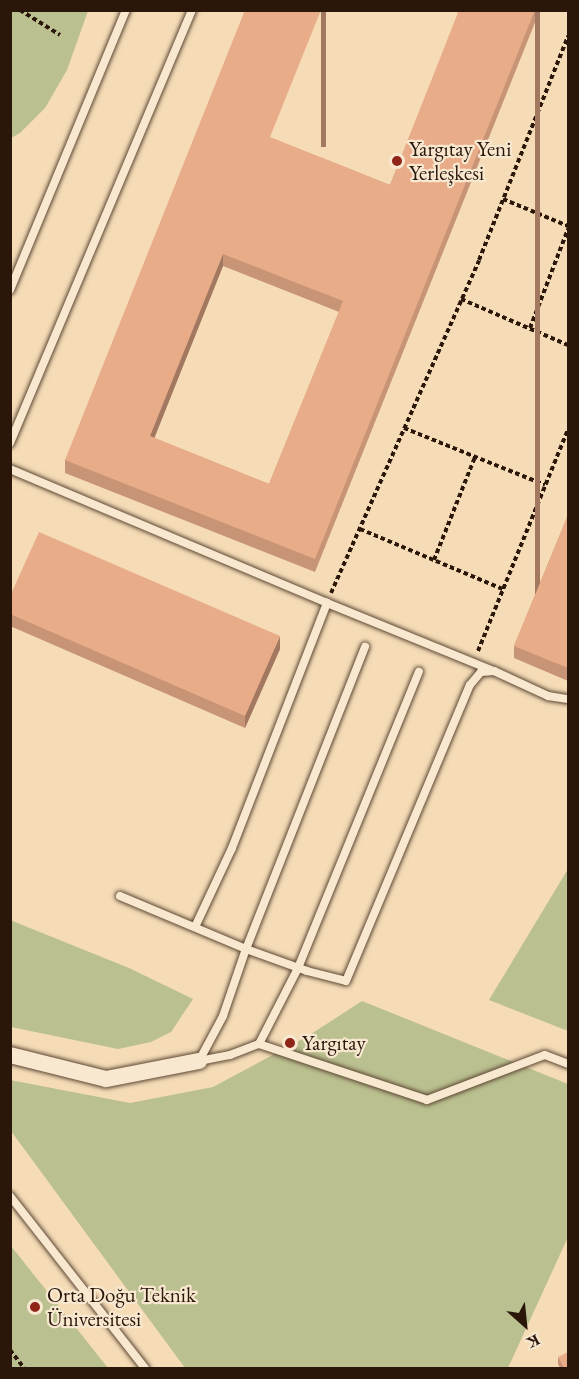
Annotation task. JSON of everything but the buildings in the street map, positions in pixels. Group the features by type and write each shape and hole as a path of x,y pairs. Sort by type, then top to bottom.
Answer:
{"street":[{"path":"10,1055 106,1079 199,1060"}],"lane":[{"path":"10,290 126,10"},
{"path":"10,443 192,10"},
{"path":"10,469 494,671 548,696 568,699"},
{"path":"195,927 232,848 327,603"},
{"path":"199,1060 223,1016 246,949 365,647"},
{"path":"120,896 246,949 298,968 346,981 470,685 481,672 494,671"},
{"path":"259,1044 298,968 334,873 419,672"},
{"path":"199,1060 230,1054 259,1044 427,1100 545,1055 568,1064"},
{"path":"10,1196 146,1368"}],"path":[{"path":"20,10 60,35"},
{"path":"327,603 461,299 568,36"},
{"path":"503,199 568,227 530,328"},
{"path":"461,299 568,345"},
{"path":"404,428 545,485"},
{"path":"473,663 568,429"},
{"path":"434,560 475,457"},
{"path":"360,530 503,589"},
{"path":"10,1350 24,1368"}],"green space":[{"path":"11,10 88,11 67,70 45,108 20,133 11,138"},
{"path":"568,869 568,1031 489,1000"},
{"path":"10,920 129,968 193,999 171,1032 151,1042 118,1049 11,1027"},
{"path":"362,1001 568,1084 568,1237 508,1368 185,1368 11,1131 10,1080 130,1103 213,1087 308,1036"},
{"name":"Orta Doğu Teknik Üniversitesi","path":"11,1246 108,1368 11,1368"}],"place":[{"name":"Yargıtay Yeni Yerleşkesi","path":"397,161"},
{"name":"Yargıtay","path":"290,1043"},
{"name":"Orta Doğu Teknik Üniversitesi","path":"35,1307"}]}
